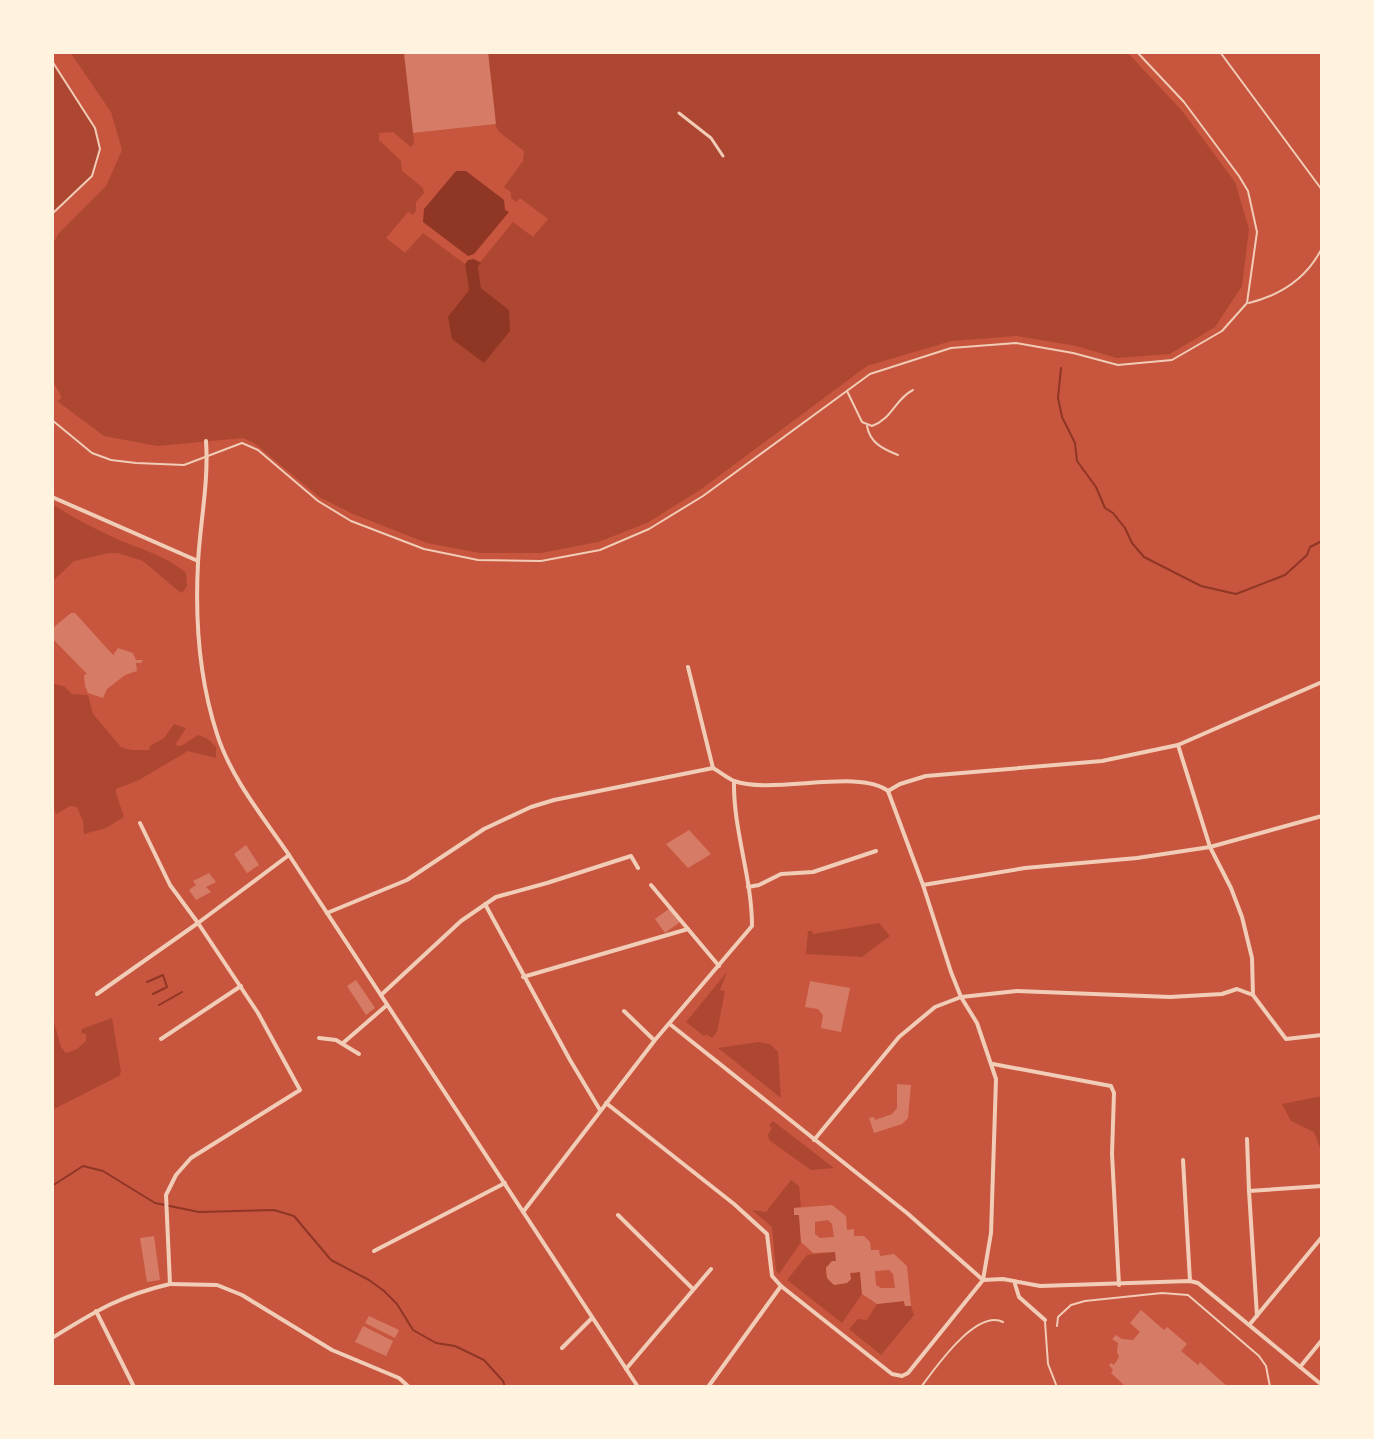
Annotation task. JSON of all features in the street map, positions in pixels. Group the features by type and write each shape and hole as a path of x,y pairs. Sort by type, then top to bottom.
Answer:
{"street":[{"path":"679,113 711,138 723,156"},
{"path":"206,441 197,620 200,659 217,735 249,797 637,1387"},
{"path":"52,497 198,561"},
{"path":"688,667 713,768"},
{"path":"888,791 900,784 952,771 1102,761 1178,745 1322,682"},
{"path":"1178,745 1210,847 1242,917 1252,958 1253,995"},
{"path":"327,913 407,880 484,829 554,800 713,768 734,781 771,784 869,782 888,791 961,997 977,1023 996,1079 989,1258 983,1280 908,1373 899,1376 892,1374 773,1279 764,1229 605,1103"},
{"path":"523,1213 655,1040 671,1025 752,926 734,810 734,781"},
{"path":"923,885 1025,868 1137,858 1210,847 1322,816"},
{"path":"140,823 170,885 241,986 300,1090 191,1158 176,1175 166,1195 165,1213 170,1284"},
{"path":"748,887 781,874 813,872 876,851"},
{"path":"97,994 289,855"},
{"path":"381,995 461,921 496,897 631,856 638,868"},
{"path":"651,885 720,966"},
{"path":"485,904 523,977 600,1110"},
{"path":"523,977 688,929"},
{"path":"161,1039 241,986"},
{"path":"814,1140 899,1037 935,1007 961,997 1017,991 1170,997 1222,994 1237,989 1253,995 1286,1039 1322,1035"},
{"path":"343,1043 387,1005"},
{"path":"624,1011 655,1040"},
{"path":"671,1025 907,1213 983,1280 1003,1279 1040,1286 1198,1283 1322,1385"},
{"path":"319,1038 343,1043 359,1054"},
{"path":"993,1064 1111,1086 1114,1093 1112,1154 1119,1285"},
{"path":"1247,1139 1257,1316"},
{"path":"1183,1160 1190,1281"},
{"path":"374,1251 505,1183"},
{"path":"1249,1191 1322,1186"},
{"path":"618,1215 693,1290"},
{"path":"1250,1324 1322,1237"},
{"path":"626,1369 711,1269"},
{"path":"1015,1283 1019,1297 1045,1320"},
{"path":"52,1338 121,1297 170,1284 217,1285 242,1295 332,1350 399,1378 409,1387"},
{"path":"708,1387 781,1286"},
{"path":"96,1311 134,1387"},
{"path":"562,1348 592,1318"},
{"path":"1300,1367 1322,1340"}],"lane":[{"path":"1137,52 1184,102 1248,191 1257,232 1247,303"},
{"path":"1220,52 1322,190"},
{"path":"52,61 95,128 100,149 92,176 52,214"},
{"path":"52,420 92,453 111,460 166,466 196,462 242,443 258,450 318,501 351,521 424,549 478,560 541,561 600,550 649,529 703,496 870,374 951,348 1016,343 1118,365 1172,360 1222,331 1247,303 1276,294 1301,278 1322,248"},
{"path":"866,425 881,423 904,394 913,390"},
{"path":"847,391 874,443 898,455"},
{"path":"1057,1326 1058,1317 1077,1302 1162,1293 1188,1295 1259,1356 1266,1366 1270,1387"},
{"path":"921,1387 942,1358 975,1327 994,1318 1003,1322"},
{"path":"1045,1320 1048,1364 1057,1387"}],"shaded area":[{"path":"70,52 1127,52 1183,112 1235,182 1249,229 1242,286 1215,327 1170,354 1117,358 1076,346 1017,336 951,341 867,366 700,490 647,523 598,542 541,553 480,553 427,543 353,514 319,497 254,443 243,438 157,446 104,436 57,401 62,398 52,380 52,246 58,234 106,186 122,150 111,112","holes":["495,124 499,132 524,151 523,161 504,187 516,202 520,198 548,219 533,237 513,222 478,265 481,288 509,310 484,363 452,338 449,317 469,290 465,264 423,233 405,253 386,238 408,212 413,215 416,202 424,193 423,188 402,171 401,161 379,140 379,133 393,132 411,147 414,143 413,133"]},
{"path":"52,61 95,128 100,149 92,176 52,214"},
{"path":"456,171 466,171 504,200 505,210 509,212 474,254 468,256 423,222 424,209"},
{"path":"474,259 481,263 478,266 481,288 509,310 510,331 484,363 452,339 448,317 469,290 465,264"},
{"path":"52,504 97,530 169,561 186,573 187,586 182,593 143,561 118,553 74,561 52,582"},
{"path":"52,683 65,687 72,694 88,695 93,714 121,747 149,750 150,746 164,738 174,724 186,728 175,745 181,746 198,735 216,747 216,758 188,751 139,780 116,789 124,817 106,828 84,834 77,807 70,806 56,814 52,804"},
{"path":"879,923 890,936 862,957 806,954 808,931 813,934"},
{"path":"727,972 720,990 725,991 717,1032 712,1038 706,1034 704,1036 686,1022"},
{"path":"52,1015 61,1047 66,1053 86,1041 82,1029 112,1018 121,1072 119,1076 52,1110"},
{"path":"758,1042 770,1044 778,1052 781,1098 718,1048"},
{"path":"1322,1096 1322,1167 1314,1132 1291,1121 1282,1104"},
{"path":"773,1121 834,1168 811,1170 769,1140 768,1134 772,1128 769,1125"},
{"path":"791,1180 799,1186 801,1207 794,1208 794,1215 799,1215 801,1242 779,1274 776,1271 772,1227 752,1210 766,1212"},
{"path":"835,1252 836,1261 826,1268 827,1278 834,1285 847,1283 851,1279 850,1273 860,1272 862,1294 842,1323 787,1280 807,1255"},
{"path":"904,1301 905,1306 911,1306 914,1315 881,1355 849,1329 858,1319 867,1320 877,1304"}],"building":[{"path":"488,52 496,124 413,133 404,53"},
{"path":"75,613 113,655 118,648 133,653 136,660 143,660 136,663 137,671 125,675 107,689 103,698 88,693 84,675 87,674 52,638 52,624 54,627"},
{"path":"689,830 711,854 688,868 666,844"},
{"path":"246,845 259,865 247,873 234,854"},
{"path":"209,873 216,882 206,887 211,892 196,900 189,890 196,885 193,881"},
{"path":"670,908 680,922 665,933 655,919"},
{"path":"356,980 375,1008 366,1015 347,986"},
{"path":"810,981 850,988 841,1032 821,1028 823,1015 818,1009 805,1007"},
{"path":"897,1084 911,1085 908,1118 902,1124 874,1133 869,1118 874,1117 875,1120 892,1114 897,1108"},
{"path":"832,1205 846,1216 847,1230 854,1229 854,1236 864,1236 870,1242 871,1250 879,1250 880,1256 894,1254 907,1266 911,1306 905,1306 904,1301 877,1304 862,1294 860,1272 850,1273 851,1279 847,1283 834,1285 827,1278 826,1268 836,1261 835,1252 813,1253 801,1242 799,1215 794,1215 794,1208","holes":["828,1220 832,1224 834,1237 820,1238 815,1234 815,1222","889,1270 893,1274 895,1288 876,1285 875,1271"]},
{"path":"154,1236 160,1280 147,1282 140,1238"},
{"path":"1141,1310 1164,1330 1167,1327 1187,1344 1181,1351 1198,1365 1200,1362 1228,1387 1126,1387 1111,1373 1113,1370 1109,1365 1114,1365 1119,1357 1118,1343 1112,1339 1116,1335 1133,1340 1140,1332 1130,1323"},
{"path":"369,1316 399,1330 395,1338 365,1323"},
{"path":"363,1326 393,1341 386,1356 355,1342"}],"waterway":[{"path":"1061,368 1058,398 1062,417 1075,443 1077,461 1096,487 1105,508 1125,528 1144,557 1201,586 1236,594 1285,575 1307,555 1310,547 1322,541"},
{"path":"147,982 163,975 167,987 153,994"},
{"path":"159,1005 182,992"},
{"path":"52,1186 83,1166 103,1171 155,1203 199,1212 274,1210 294,1216 331,1260 384,1291 397,1304 413,1330 436,1343 455,1346 484,1360 505,1387"}]}
